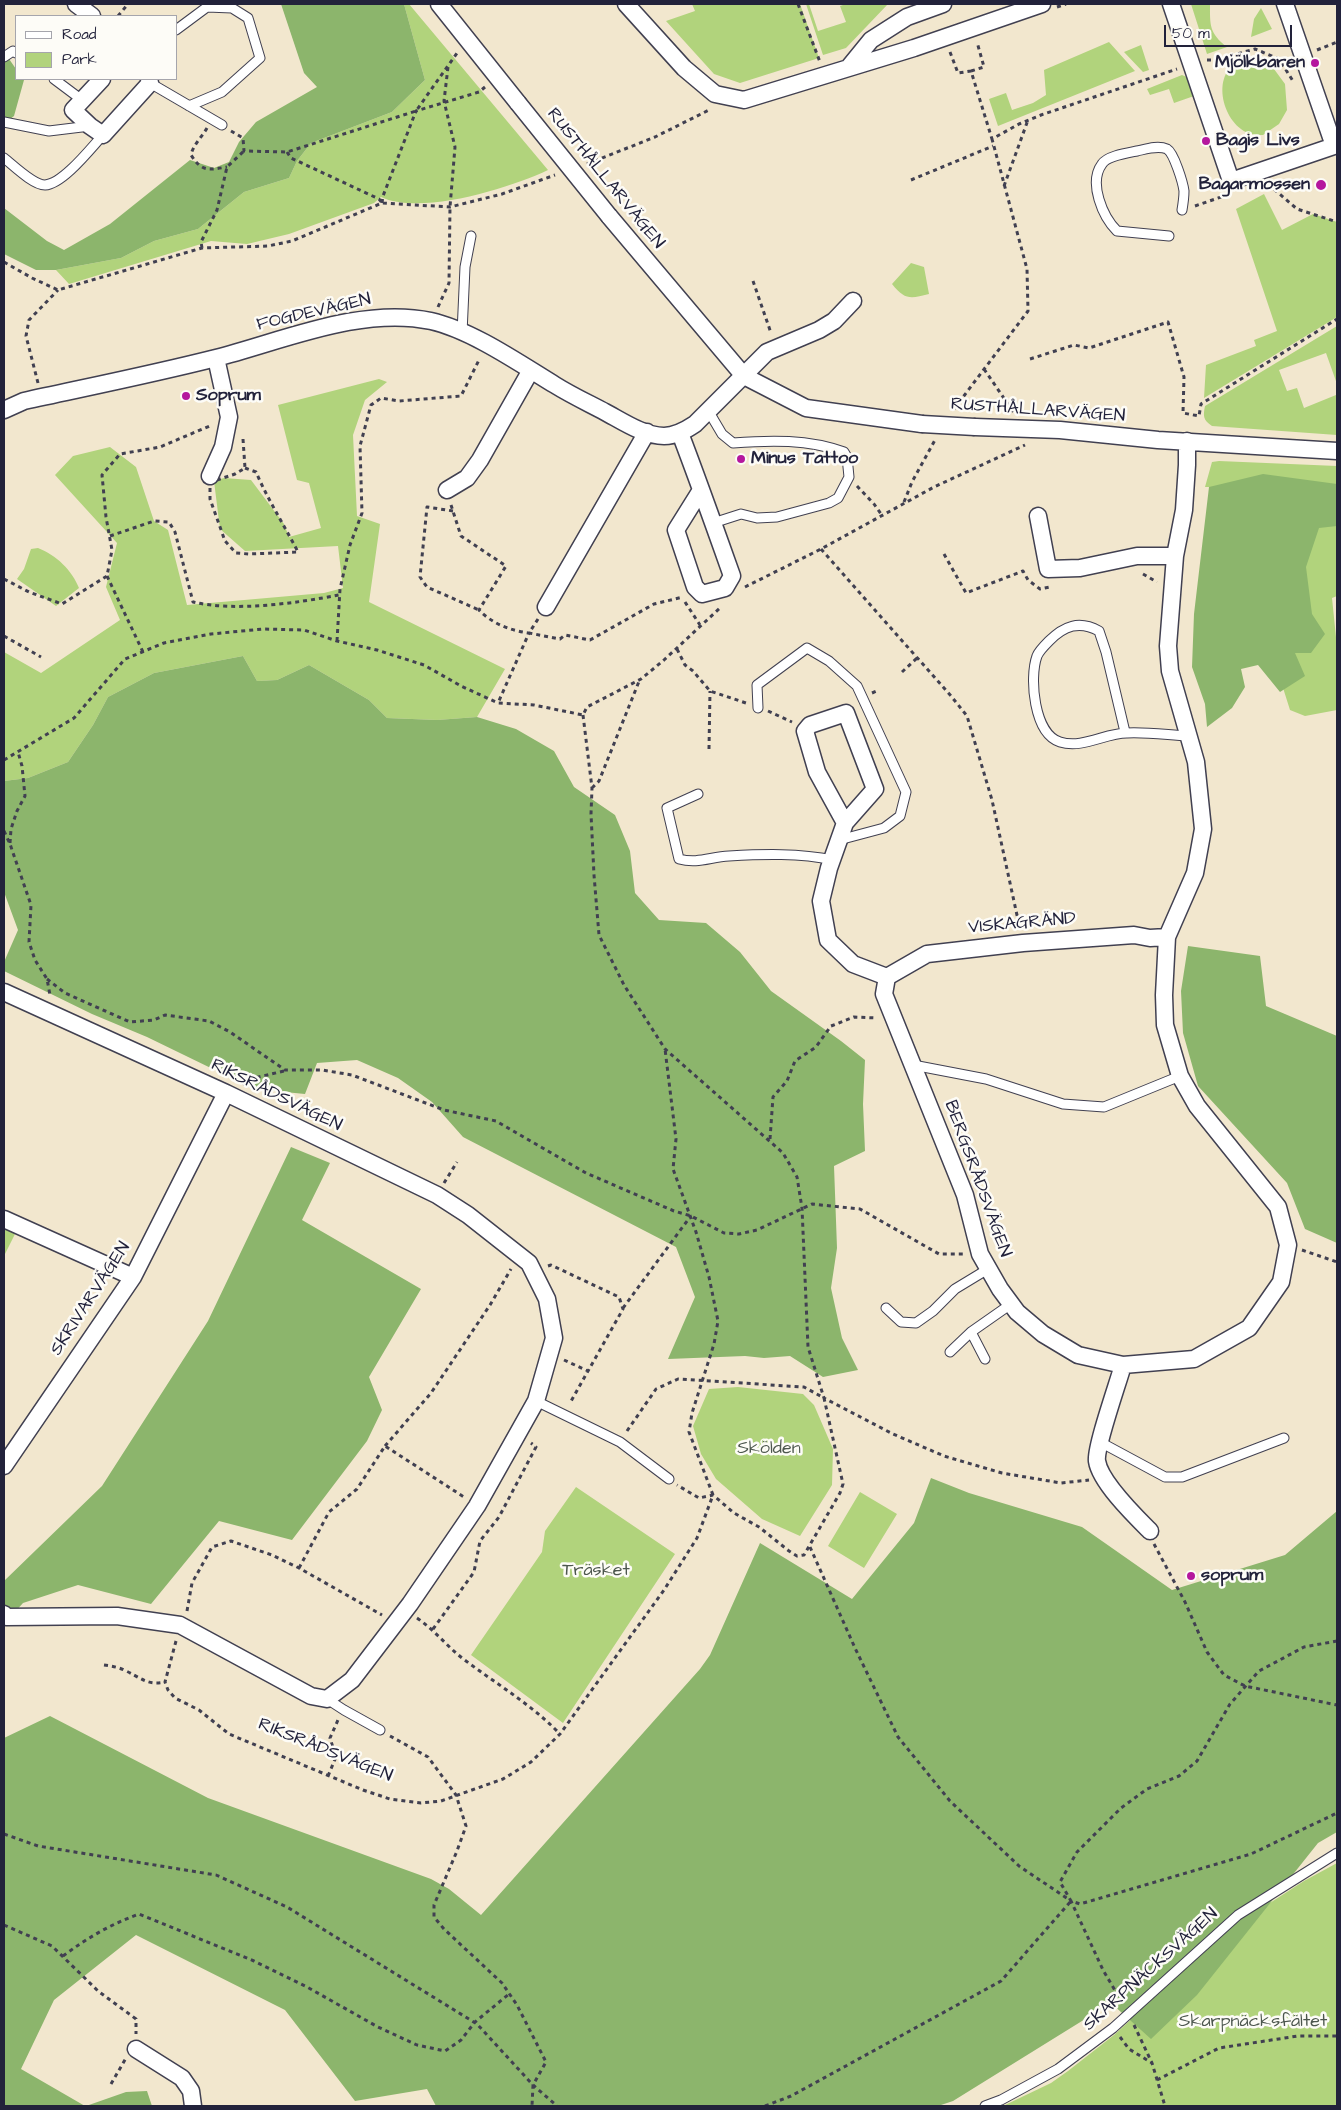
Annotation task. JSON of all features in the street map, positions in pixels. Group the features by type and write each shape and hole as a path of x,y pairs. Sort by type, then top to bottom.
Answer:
{"street":[{"path":"76,4 91,15"},
{"name":"RUSTHÅLLARVÄGEN","path":"439,4 609,216 744,376 806,408 922,424 975,426 1026,436 1186,441 1337,451"},
{"path":"626,4 684,68 715,94 744,100 822,67 849,67 881,59 1042,4"},
{"path":"849,67 876,37 907,17 943,4"},
{"path":"1171,4 1197,62 1232,181 1334,146 1285,4"},
{"path":"101,80 73,110 96,131 150,81"},
{"path":"701,490 676,530 695,587 702,594 725,588 732,576 701,490 680,433 695,424 709,412 767,352 834,321 853,301"},
{"name":"FOGDEVÄGEN","path":"4,410 24,401 216,358 336,325 400,316 432,321 487,344 618,419 647,432 663,436 680,433"},
{"path":"210,476 223,447 228,417 216,358"},
{"path":"447,490 467,478 480,460 531,370"},
{"path":"546,607 647,432"},
{"name":"BERGSRÅDSVÄGEN","path":"887,977 884,994 965,1195 980,1254 1017,1312 1043,1334 1078,1355 1123,1365 1194,1359 1249,1328 1281,1282 1288,1245 1278,1207 1196,1106 1180,1076 1165,1025 1167,937 1195,873 1203,829 1196,762 1170,670 1168,646 1175,556 1184,510 1187,466 1186,441"},
{"path":"1038,516 1048,569 1080,568 1137,556 1175,556"},
{"path":"845,823 817,772 805,730 810,725 846,713 875,789 845,823 821,900 828,940 853,964 887,977"},
{"name":"VISKAGRÄND","path":"887,977 926,954 1023,943 1134,935 1150,938 1167,937"},
{"name":"RIKSRÅDSVÄGEN","path":"4,992 230,1096 437,1195 468,1215 529,1263 547,1298 554,1338 536,1401 477,1506 400,1616 352,1680 328,1699"},
{"name":"SKRIVARVÄGEN","path":"4,1466 133,1276 230,1096"},
{"path":"4,1219 133,1276"},
{"path":"1123,1365 1096,1461 1104,1479 1123,1503 1150,1531"},
{"path":"4,1614 6,1617 118,1616 180,1626 311,1696 328,1699"},
{"path":"136,2049 182,2078 191,2091 193,2106"}],"lane":[{"path":"178,29 207,7 232,8 248,18 260,58 222,92 189,106"},
{"path":"4,57 13,51 15,52"},
{"path":"55,80 82,100"},
{"path":"150,81 222,125"},
{"path":"4,122 49,132 96,131"},
{"path":"4,158 29,178 44,185 55,182 66,174 96,131"},
{"path":"1169,236 1117,231 1110,225 1101,205 1097,185 1097,175 1102,164 1106,160 1134,151 1153,147 1167,150 1173,155 1184,190 1182,210"},
{"path":"462,333 466,267 471,236"},
{"path":"709,412 722,434 733,443 772,440 818,445 844,452 847,457 849,477 838,498 829,503 777,517 757,518 741,514 713,523"},
{"path":"1125,732 1099,630 1082,624 1069,626 1059,632 1038,654 1035,666 1034,698 1040,720 1051,738 1066,743 1086,742 1125,732 1188,736"},
{"path":"758,708 757,685 807,648 829,661 857,686 906,792 900,816 884,828 839,840"},
{"path":"698,794 667,808 680,859 692,863 727,856 806,855 833,860"},
{"path":"913,1065 986,1079 1063,1104 1104,1107 1180,1076"},
{"path":"886,1308 901,1322 916,1322 933,1311 955,1289 988,1269"},
{"path":"950,1352 971,1332 1011,1304"},
{"path":"971,1332 985,1358"},
{"path":"536,1401 620,1442 669,1479"},
{"path":"1100,1442 1165,1477 1182,1477 1284,1438"},
{"path":"328,1699 380,1730"},
{"name":"SKARPNÄCKSVÄGEN","path":"985,2106 1001,2100 1058,2069 1113,2028 1238,1915 1337,1853"}],"path":[{"path":"119,15 128,4"},
{"path":"798,4 822,67"},
{"path":"945,37 958,74 971,71 984,66 972,28"},
{"path":"382,203 416,111 458,51 470,42"},
{"path":"1303,55 1337,42"},
{"path":"992,139 1028,120 1197,62 1215,60 1255,49 1279,59 1294,83"},
{"path":"822,67 826,58"},
{"path":"811,63 822,67"},
{"path":"432,321 448,283 450,207 455,147 444,102 448,67"},
{"path":"954,409 1028,311 1027,270 992,139 971,71"},
{"path":"212,119 193,148 191,155 198,166 210,170 227,167 244,151 287,152 479,92 498,77"},
{"path":"580,167 655,137 712,108 715,94"},
{"path":"1004,187 1028,120"},
{"path":"244,138 244,151"},
{"path":"911,180 993,146"},
{"path":"287,152 291,158 379,199 382,203"},
{"path":"202,248 201,242 217,210 227,167"},
{"path":"42,397 26,336 29,320 58,290 202,248 268,246 292,240 382,203 450,207 502,194 563,172"},
{"path":"1256,173 1296,209 1337,222"},
{"path":"1273,188 1288,179"},
{"path":"1182,210 1212,201 1226,194"},
{"path":"4,262 58,290"},
{"path":"753,281 776,348"},
{"path":"1030,359 1074,345 1089,348 1168,322 1184,377 1183,413 1198,416 1201,404 1337,319"},
{"path":"337,641 339,595 350,545 362,513 360,446 371,405 381,398 399,401 461,396 487,344"},
{"path":"741,589 821,549 881,514 1026,436 984,369"},
{"path":"143,652 107,576 112,550 106,517 102,475 120,454 160,447 228,417"},
{"path":"904,502 912,482 933,444"},
{"path":"245,468 256,472 298,552 236,553 225,541 210,499 210,476 217,480 235,474 245,468"},
{"path":"854,483 881,514"},
{"path":"447,490 461,536 506,566 479,610"},
{"path":"453,511 427,507 420,576 427,587 479,610 486,617 515,632 560,638 565,635 590,640 654,604 682,598 695,587"},
{"path":"110,536 154,521 169,522 175,532 193,602 210,606 283,603 339,595"},
{"path":"821,549 966,716 992,800 1023,943"},
{"path":"4,578 29,592 62,604 107,576"},
{"path":"682,598 700,624"},
{"path":"665,1050 676,1139 673,1169 691,1216 709,1278 718,1321 714,1344 692,1413 689,1432 714,1495 734,1513 759,1527 797,1556 804,1555 840,1493 843,1484 824,1398 808,1347 802,1208 797,1177 783,1152 665,1050 624,985 599,935 594,875 591,814 592,788 583,715 587,707 640,679 677,649 700,624 728,601"},
{"path":"498,703 529,633 546,607"},
{"path":"4,760 74,718 125,659 164,643 211,634 263,629 304,630 337,641 377,650 424,665 461,686 498,703 534,705 583,715"},
{"path":"4,636 41,657"},
{"path":"677,649 685,665 693,671 710,691 781,716 805,730"},
{"path":"902,672 917,658"},
{"path":"592,788 599,782 640,679"},
{"path":"709,749 710,691"},
{"path":"10,844 11,829 17,811 25,796 22,766 18,752"},
{"path":"4,830 31,905 29,942 35,960 47,979 55,1015"},
{"path":"47,979 65,993 130,1022 154,1020 165,1015 209,1021 230,1032 285,1070"},
{"path":"770,1140 773,1097 786,1081 795,1061 816,1047 831,1026 854,1017 880,1018 899,1031"},
{"path":"230,1096 250,1080 285,1070 322,1070 352,1075 444,1110 496,1121 586,1173 674,1211 691,1216 724,1233 739,1234 757,1230 812,1204 860,1209 939,1254 980,1254"},
{"path":"437,1195 457,1162"},
{"path":"563,1415 623,1309 691,1216"},
{"path":"1288,1245 1337,1262"},
{"path":"299,1568 329,1512 357,1489 386,1446 431,1393 490,1305 519,1256"},
{"path":"532,1270 551,1265 619,1297 623,1309"},
{"path":"549,1354 588,1371"},
{"path":"620,1442 656,1389 678,1379 804,1387 893,1434 944,1456 1002,1474 1061,1483 1104,1479"},
{"path":"434,1629 474,1572 480,1541 500,1517 536,1447 525,1437"},
{"path":"386,1446 477,1506"},
{"path":"669,1479 699,1498 714,1495"},
{"name":"RIKSRÅDSVÄGEN","path":"165,1682 168,1690 175,1698 199,1710 229,1734 390,1800 421,1804 441,1801 503,1779 531,1762 560,1734 669,1583 697,1538 714,1495"},
{"path":"1150,1531 1156,1551 1185,1602 1207,1652 1224,1675 1246,1686 1337,1705"},
{"path":"104,1665 123,1669 143,1681 156,1684 165,1682 180,1626 186,1612 192,1583 212,1547 231,1541 299,1568 400,1616 434,1629 464,1660 540,1714 560,1734"},
{"path":"810,1546 855,1648 898,1737 950,1801 1019,1866 1071,1901 1080,1904 1251,1854 1337,1813"},
{"path":"1165,2106 1152,2063 1129,2014 1103,1970 1071,1901 1060,1882 1077,1852 1121,1808 1147,1789 1179,1776 1198,1761 1230,1704 1260,1671 1304,1647 1337,1641"},
{"path":"328,1776 336,1757 330,1738 344,1710"},
{"path":"380,1730 428,1757 456,1795 466,1826 434,1905 434,1917 444,1929 502,1983 546,2062 533,2085 532,2106"},
{"path":"4,1834 38,1846 216,1876 287,1907 475,2022 533,2085 557,2106"},
{"path":"765,2106 791,2096 1001,1982 1071,1901"},
{"path":"63,1956 84,1940 119,1921 139,1914 254,1961 307,1987 378,2027 417,2045 445,2051 461,2040 475,2022 509,1994"},
{"path":"4,1925 52,1946 98,1991 136,2019 136,2049 126,2058 111,2084"},
{"path":"1113,2028 1129,2049 1152,2063"},
{"path":"1158,2080 1219,2048 1298,2036 1337,2036"}],"green space":[{"path":"281,4 404,4 425,80 392,112 311,143 297,161 289,178 244,192 198,229 154,241 121,258 56,270 36,270 4,254 4,208 47,241 64,250 110,224 190,160 214,168 229,162 239,142 256,122 317,87 304,73"},
{"path":"404,4 409,4 548,170 489,191 441,202 398,202 381,197 374,203 289,234 247,244 211,241 69,284 56,270 121,258 154,241 198,229 244,192 289,178 297,161 311,143 392,112 425,80"},
{"path":"692,4 800,4 819,58 740,83 714,74 666,21 695,11"},
{"path":"806,4 809,4 818,31 846,22 840,6 846,4 888,4 846,48 823,55"},
{"path":"1191,4 1210,4 1212,28 1217,37 1227,47 1207,54"},
{"path":"1261,8 1272,29 1251,37 1254,19"},
{"path":"1109,42 1135,71 998,126 989,99 1006,93 1012,110 1033,103 1046,95 1044,70"},
{"path":"1141,45 1149,70 1143,72 1124,52"},
{"path":"7,56 15,68 15,80 24,80 14,116 4,124 4,58"},
{"path":"1256,58 1274,69 1285,84 1287,110 1279,124 1263,135 1252,134 1241,129 1233,121 1223,99 1222,88 1230,68 1240,61"},
{"path":"1182,75 1191,79 1194,96 1174,103 1169,89 1150,95 1147,89"},
{"path":"1264,194 1282,230 1313,214 1337,222 1337,317 1204,398 1206,365 1256,346 1254,340 1277,331 1236,209"},
{"path":"911,263 924,267 929,294 917,297 904,296 892,284"},
{"path":"1337,326 1337,384 1326,353 1279,370 1287,391 1297,388 1304,408 1336,395 1337,435 1212,426 1205,420 1205,406"},
{"path":"379,379 387,382 365,400 353,435 357,516 380,524 369,602 505,669 477,717 437,720 387,718 369,700 309,665 277,680 257,681 243,656 154,673 108,697 93,725 68,762 28,778 4,781 4,652 41,673 120,620 106,587 117,543 55,475 73,456 110,447 136,467 154,521 168,530 187,605 324,593 343,588 338,546 245,551 220,529 214,481 224,478 251,480 284,524 289,537 321,528 309,483 297,480 278,405"},
{"path":"1212,462 1337,466 1337,596 1332,598 1337,647 1337,710 1305,716 1290,710 1238,545 1209,487 1205,487"},
{"path":"1263,474 1337,484 1337,526 1319,528 1306,567 1312,614 1325,634 1311,653 1295,653 1305,676 1280,692 1258,665 1241,669 1245,687 1232,708 1207,727 1205,704 1192,667 1194,614 1209,487"},
{"path":"38,548 63,564 79,588 56,606 17,579 24,569 31,549"},
{"path":"243,656 257,681 277,680 309,665 369,700 387,718 437,720 477,717 516,729 554,751 574,787 615,815 630,851 635,893 659,920 706,923 740,952 771,991 865,1060 863,1104 865,1151 834,1166 837,1248 831,1288 842,1338 858,1370 823,1377 790,1356 668,1359 695,1297 676,1247 463,1137 432,1102 398,1078 357,1060 317,1063 305,1094 254,1089 4,971 4,962 18,930 4,892 4,781 28,778 68,762 93,725 108,697 154,673"},
{"path":"1188,946 1260,956 1266,1006 1337,1036 1337,1243 1305,1229 1287,1183 1198,1086 1183,1033 1181,991"},
{"path":"291,1147 330,1163 302,1220 421,1289 369,1377 382,1410 367,1441 292,1540 219,1521 151,1604 78,1585 23,1603 4,1624 4,1581 102,1486 208,1321"},
{"path":"4,1225 17,1230 4,1256"},
{"name":"Skölden","path":"738,1387 803,1394 814,1405 833,1449 832,1485 800,1536 762,1519 716,1479 701,1454 693,1426 709,1389"},
{"path":"931,1478 969,1493 1082,1527 1172,1590 1285,1555 1337,1511 1337,1832 1318,1843 1197,1995 1151,2039 1111,2003 953,2101 938,2106 436,2106 427,2089 355,2101 285,2010 136,1935 54,2000 21,2069 85,2106 4,2106 4,1738 50,1716 208,1798 431,1879 449,1889 481,1915 700,1669 710,1655 760,1543 852,1599 914,1523"},
{"name":"Träsket","path":"576,1487 675,1554 563,1723 471,1655 542,1552 545,1531"},
{"path":"860,1492 897,1514 864,1568 828,1546"},
{"name":"Skarpnäcksfältet","path":"1337,1863 1337,2106 1003,2106 1051,2083 1068,2071 1114,2035 1228,1930 1304,1881"},
{"path":"147,2091 152,2106 86,2106 126,2092"}],"place":[{"name":"Mjölkbaren","path":"1315,63"},
{"name":"Bagis Livs","path":"1206,141"},
{"name":"Bagarmossen","path":"1321,185"},
{"name":"Soprum","path":"186,396"},
{"name":"Minus Tattoo","path":"741,459"},
{"name":"soprum","path":"1191,1576"}]}
